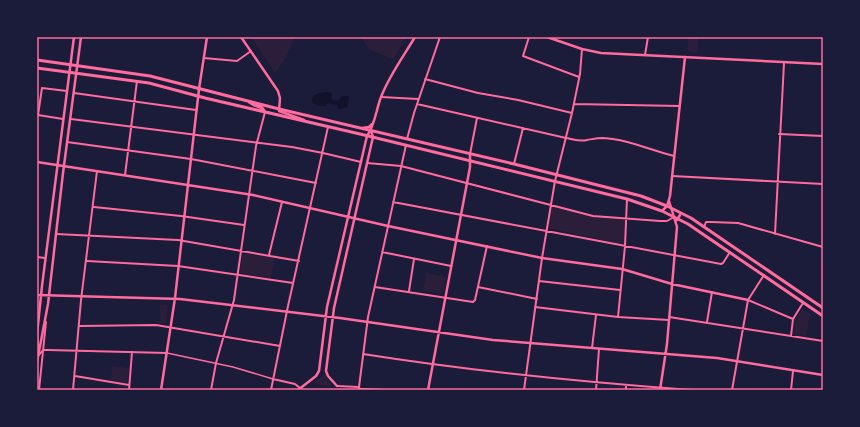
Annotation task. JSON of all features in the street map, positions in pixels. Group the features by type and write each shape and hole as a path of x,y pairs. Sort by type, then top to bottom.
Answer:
{"highway":[{"path":"37,60 150,76 279,109 628,192 669,207 704,227 823,308"},
{"path":"37,68 149,83 198,97 310,122 627,199 662,211 676,219 730,252 823,316"},
{"path":"248,101 262,108 264,112"}],"street":[{"path":"38,356 37,333 45,258 74,37"},
{"path":"39,390 44,350 48,295 81,37"},
{"path":"161,390 175,298 189,186 196,110 207,37"},
{"path":"241,37 278,91 280,98 280,112 310,122"},
{"path":"38,356 44,350 167,353 216,363 296,384 299,389 318,374 325,316 368,136 388,81 415,37"},
{"path":"407,139 418,99 440,37"},
{"path":"529,37 523,56 580,77"},
{"path":"546,37 582,49 601,53 823,64"},
{"path":"645,55 648,37"},
{"path":"524,390 546,232 555,182 580,77 582,49"},
{"path":"204,58 237,61 251,51"},
{"path":"661,389 677,227 676,219 669,207 669,201 685,58"},
{"path":"775,234 784,63"},
{"path":"426,79 478,93 518,100 572,113"},
{"path":"125,176 137,81"},
{"path":"64,119 37,115 42,88 67,91"},
{"path":"74,93 196,110"},
{"path":"381,97 418,99"},
{"path":"417,104 566,138 586,141 603,138 634,144 674,156"},
{"path":"574,104 680,106"},
{"path":"211,390 216,363 232,305 252,170 264,112"},
{"path":"428,390 471,161 470,154 477,118"},
{"path":"71,119 257,143 323,153 362,162"},
{"path":"362,128 369,127 373,122"},
{"path":"271,390 328,127"},
{"path":"514,164 523,128"},
{"path":"371,130 373,137 332,317 326,371 328,376 337,386 380,390"},
{"path":"780,134 823,136"},
{"path":"67,142 191,159 316,182"},
{"path":"359,387 367,322 406,145"},
{"path":"37,162 249,195 542,258 622,270 672,284 748,300 793,319"},
{"path":"367,163 401,166 593,216 666,221 676,219 682,215"},
{"path":"73,390 82,296 94,207 97,171"},
{"path":"672,176 823,184"},
{"path":"618,317 622,270 626,246 627,199"},
{"path":"269,255 282,202"},
{"path":"393,202 721,264 724,264 730,252"},
{"path":"94,207 244,225"},
{"path":"662,211 669,207"},
{"path":"704,227 706,222 738,223 823,246"},
{"path":"56,234 182,240 299,261"},
{"path":"375,287 473,302 475,300 488,246"},
{"path":"382,252 451,266"},
{"path":"37,257 45,258"},
{"path":"409,291 414,259"},
{"path":"87,261 178,266 294,284"},
{"path":"732,390 748,300 764,275"},
{"path":"539,282 620,290"},
{"path":"478,287 537,299"},
{"path":"707,322 712,292"},
{"path":"37,295 175,298 325,316 493,340 717,358 823,375"},
{"path":"791,336 793,319 804,303"},
{"path":"536,307 618,317 707,322 823,341"},
{"path":"37,362 46,313"},
{"path":"592,348 596,314"},
{"path":"80,326 156,325 280,346"},
{"path":"596,390 599,349"},
{"path":"129,390 132,352"},
{"path":"363,354 432,365 526,376 661,389 690,390"},
{"path":"791,390 793,371"},
{"path":"75,376 129,385"},
{"path":"626,385 626,390"}],"shaded area":[{"path":"251,37 295,37 285,59 275,73"},
{"path":"361,37 407,37 393,60 369,49"},
{"path":"688,37 698,37 698,53 688,52"},
{"path":"327,92 332,93 331,99 338,101 342,96 348,96 347,107 341,109 338,108 337,105 328,103 326,106 318,106 312,102 315,95"},
{"path":"552,206 593,216 626,218 625,245 548,228"},
{"path":"243,253 275,258 271,278 240,273"},
{"path":"426,273 446,277 443,293 423,291"},
{"path":"160,305 168,306 166,323 160,323"},
{"path":"802,309 810,314 806,336 793,334 795,320"},
{"path":"112,366 129,368 127,383 111,380"},
{"path":"324,374 332,386 313,384"}]}
